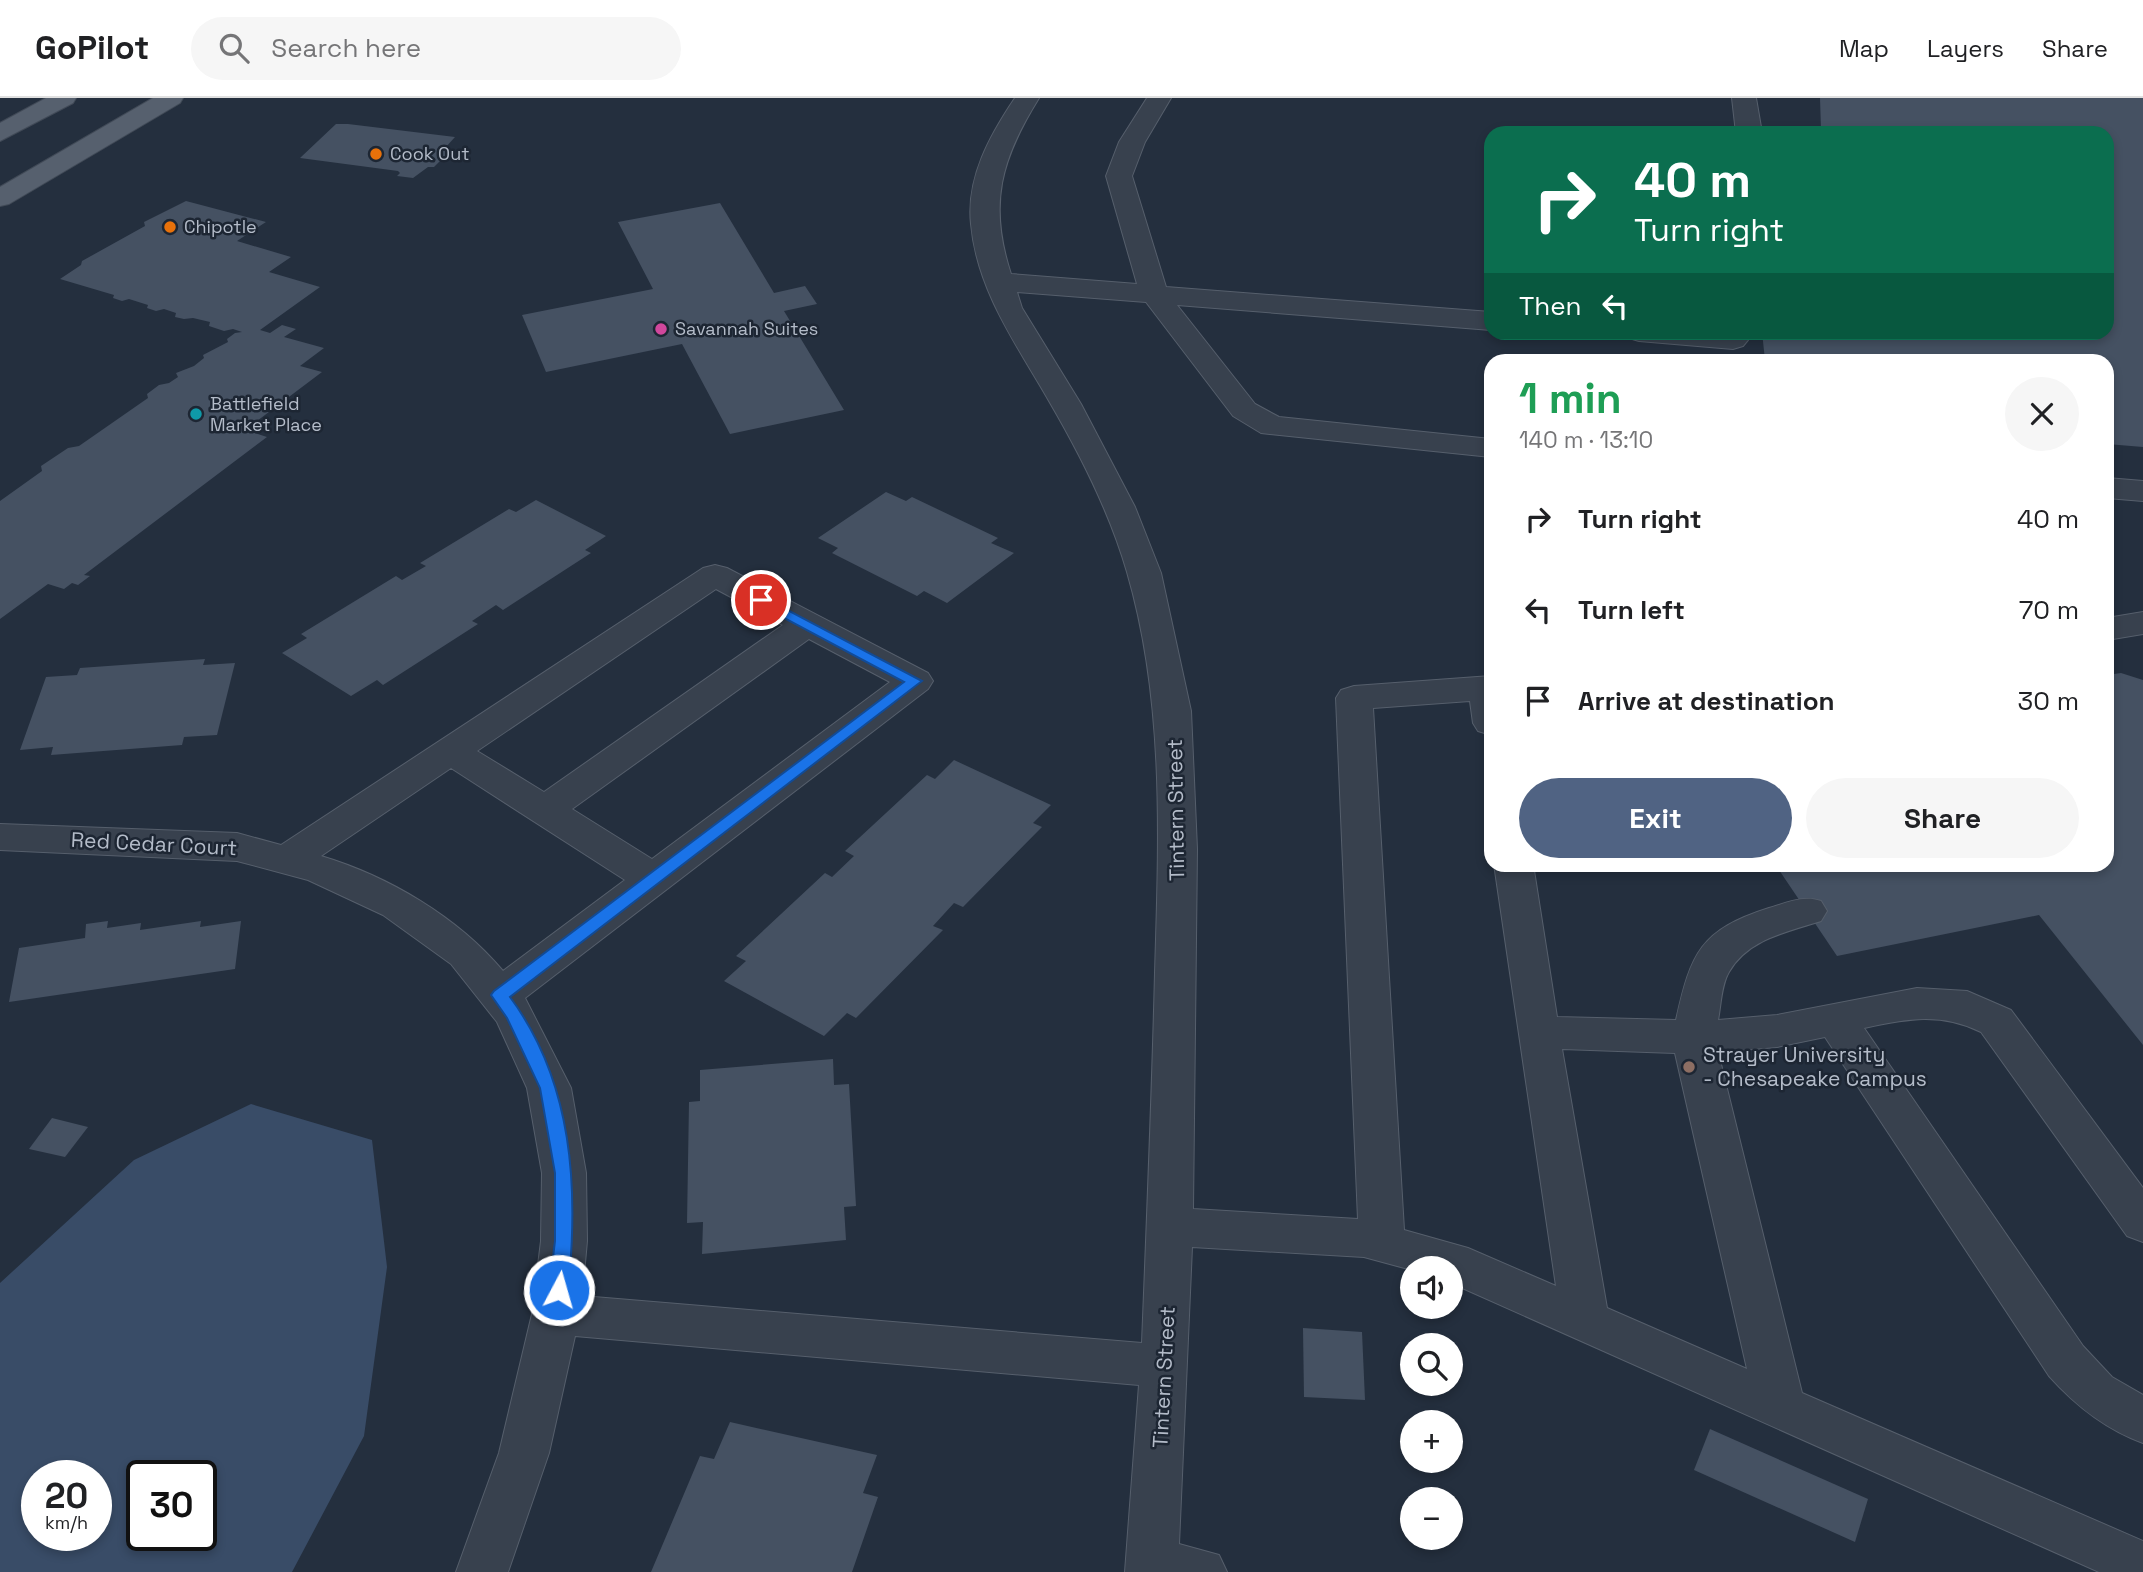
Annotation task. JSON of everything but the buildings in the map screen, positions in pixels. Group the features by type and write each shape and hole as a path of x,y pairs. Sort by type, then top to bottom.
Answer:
{"main road":[{"path":"0,133 64,98"},
{"path":"0,198 171,98"}],"street":[{"name":"Tintern Street","path":"1027,98 1002,137 988,178 984,222 1008,308 1066,404 1119,507 1144,573 1173,711 1178,849 1165,1366 1168,1569"},
{"path":"1159,98 1132,142 1119,176 1154,294 1244,410 1272,426 1484,447"},
{"path":"1744,98 1748,126"},
{"path":"1000,282 1484,320"},
{"path":"1702,340 1733,344"},
{"path":"2114,489 2143,491"},
{"path":"286,860 715,575 915,681 500,995"},
{"path":"2114,628 2143,623"},
{"path":"544,810 807,624"},
{"path":"1382,1243 1354,698 1484,699"},
{"path":"451,751 654,879"},
{"name":"Red Cedar Court","path":"0,836 237,847 321,870 397,905 465,953 514,1014 549,1088 562,1161 564,1241 556,1314 524,1454 482,1572"},
{"path":"1514,872 1585,1318"},
{"path":"1780,1405 1693,1037 1709,969 1731,940 1750,929 1807,911"},
{"path":"1538,1032 1693,1037 1755,1034 1938,1003 1968,1007 1996,1021 2143,1223"},
{"path":"1835,1019 2066,1361 2095,1392 2143,1421"},
{"path":"1170,1227 1364,1238 1452,1262 1585,1318 2143,1566"},
{"path":"556,1314 1165,1366"}],"water":[{"path":"251,1104 372,1140 387,1267 364,1436 292,1572 0,1572 0,1283 134,1160"}],"place":[{"name":"Cook Out","path":"376,154"},
{"name":"Chipotle","path":"170,227"},
{"name":"Savannah Suites","path":"661,329"},
{"name":"Battlefield Market Place","path":"196,414"},
{"name":"Strayer University - Chesapeake Campus","path":"1689,1067"}],"route":[{"path":"559,1290 564,1241 564,1173 549,1088 514,1014 500,995 915,681 761,600"}]}
